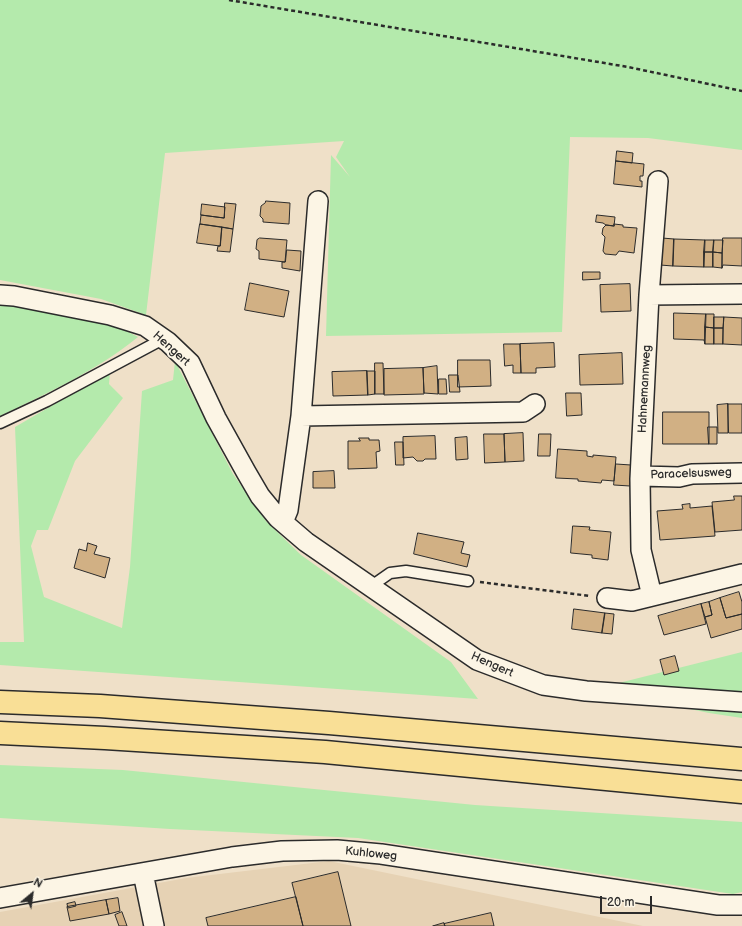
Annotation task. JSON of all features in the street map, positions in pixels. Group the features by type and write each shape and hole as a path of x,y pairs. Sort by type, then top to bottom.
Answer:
{"highway":[{"path":"0,702 100,706 330,723 742,759"},
{"path":"0,733 325,752 742,792"}],"street":[{"name":"Hahnemannweg","path":"652,596 641,550 641,476 649,295 658,181"},
{"path":"283,522 288,510 302,416 318,201"},
{"path":"649,295 742,294"},
{"name":"Hengert","path":"0,295 14,296 110,315 145,326 163,339 190,363 216,418 260,496 283,522 306,542 477,660 543,685 586,691 742,702"},
{"path":"302,416 523,412 534,404"},
{"name":"Paracelsusweg","path":"641,476 679,477 692,474 742,473"},
{"path":"607,598 632,601 742,574"},
{"name":"Kuhloweg","path":"0,898 232,857 282,851 337,850 381,854 718,905 742,905"},
{"path":"143,873 154,926"}],"lane":[{"path":"0,423 47,401 163,339"},
{"path":"370,587 390,573 406,571 468,581"}],"path":[{"path":"229,0 628,67 742,91"},
{"path":"468,581 607,598"}],"shaded area":[{"path":"329,861 643,926 0,926 0,912 186,878"}],"green space":[{"path":"0,0 742,0 742,150 648,138 570,137 562,332 326,336 331,155 350,177 336,157 344,141 165,153 146,315 101,299 0,280"},
{"path":"0,303 112,323 138,337 89,371 0,416"},
{"path":"175,361 233,474 266,521 301,555 451,662 478,699 0,665 0,642 24,642 15,427 110,372 109,384 123,398 75,461 48,530 37,530 31,546 44,597 122,628 130,567 142,391 173,380"},
{"path":"742,652 742,718 709,713 595,689"},
{"path":"0,765 123,770 475,805 742,822 742,892 733,894 358,838 170,829 0,818"}],"building":[{"path":"617,151 633,153 632,163 616,161"},
{"path":"616,161 644,164 643,176 640,176 642,187 614,184"},
{"path":"266,201 290,203 289,224 263,222 263,219 260,216 261,206"},
{"path":"225,203 236,204 233,229 200,224 201,215 224,218"},
{"path":"202,204 225,207 224,218 201,215"},
{"path":"597,215 615,217 614,226 596,222"},
{"path":"200,224 222,227 220,246 197,243"},
{"path":"614,224 623,225 623,227 637,228 634,253 619,251 616,255 605,254 603,251 605,237 602,234 603,228 606,225 614,226"},
{"path":"222,227 233,229 230,252 217,251 218,246 220,246"},
{"path":"260,238 287,240 285,262 259,259 259,251 256,249 257,240"},
{"path":"662,238 674,239 673,266 660,265"},
{"path":"723,238 742,238 742,266 723,265 722,268"},
{"path":"674,239 705,240 704,267 673,266"},
{"path":"705,240 714,240 713,252 704,252"},
{"path":"714,240 723,240 722,253 713,252"},
{"path":"287,250 301,251 300,271 282,268 282,262 285,262"},
{"path":"704,252 713,252 713,267 704,267"},
{"path":"713,252 722,253 722,268 713,267"},
{"path":"583,272 600,272 600,279 583,280"},
{"path":"250,283 289,291 284,317 245,310"},
{"path":"630,284 631,311 601,312 600,285"},
{"path":"674,313 706,314 705,344 704,340 674,339"},
{"path":"706,314 714,314 714,328 705,327"},
{"path":"714,317 724,317 723,328 714,328"},
{"path":"724,317 742,318 742,345 723,344"},
{"path":"705,327 714,328 714,344 705,344"},
{"path":"714,328 723,328 723,344 714,344"},
{"path":"554,343 555,367 536,368 536,373 521,373 520,344"},
{"path":"504,344 520,344 521,373 513,373 513,365 505,366"},
{"path":"622,353 623,384 580,385 579,355"},
{"path":"458,360 490,360 491,386 458,387"},
{"path":"375,363 383,363 384,394 375,394"},
{"path":"437,366 438,394 424,393 423,368"},
{"path":"423,368 424,394 384,395 384,369"},
{"path":"367,371 368,395 333,396 332,372"},
{"path":"367,371 375,371 375,394 368,395"},
{"path":"449,375 458,375 460,392 450,392"},
{"path":"439,379 446,379 447,394 439,394"},
{"path":"566,393 581,393 582,415 567,416"},
{"path":"728,404 728,433 718,433 717,405"},
{"path":"728,404 742,404 742,433 729,433"},
{"path":"663,412 709,412 709,444 663,444"},
{"path":"708,427 717,427 717,444 709,444"},
{"path":"523,433 524,461 505,462 504,434"},
{"path":"484,434 504,434 505,462 485,463"},
{"path":"539,434 551,434 550,456 538,456"},
{"path":"435,436 436,459 417,461 413,457 403,458 403,437"},
{"path":"467,437 468,459 456,460 455,438"},
{"path":"359,438 379,440 380,451 376,452 377,468 348,469 348,441 360,441"},
{"path":"395,442 403,442 404,465 396,465"},
{"path":"558,449 587,451 587,456 593,457 593,455 616,457 614,481 602,480 601,483 578,481 578,479 556,478"},
{"path":"616,464 631,465 630,486 614,485"},
{"path":"334,471 335,488 313,488 313,472"},
{"path":"734,496 742,496 742,530 715,532 712,502 734,500"},
{"path":"690,504 690,508 712,506 715,536 660,540 657,511 683,509 682,505"},
{"path":"573,526 590,527 589,530 611,532 608,560 592,558 592,555 571,553"},
{"path":"418,533 464,542 461,553 470,555 467,567 414,554"},
{"path":"88,543 97,546 94,554 110,558 105,578 74,568 79,549 86,551"},
{"path":"739,592 742,602 742,614 726,618 720,598"},
{"path":"720,598 726,618 742,614 742,629 711,638 705,617 712,615 709,602"},
{"path":"709,602 712,615 705,617 701,604"},
{"path":"701,604 706,624 664,635 658,616"},
{"path":"574,609 605,613 602,633 572,629"},
{"path":"605,613 614,614 612,634 602,633"},
{"path":"675,656 679,671 664,675 660,660"},
{"path":"338,872 351,926 303,926 292,883"},
{"path":"296,897 303,926 208,926 206,918"},
{"path":"118,898 120,911 109,914 106,900"},
{"path":"106,900 109,914 70,921 67,907"},
{"path":"75,902 76,906 68,908 67,904"},
{"path":"122,912 127,926 119,926 115,915"},
{"path":"491,913 494,926 445,926 444,924"},
{"path":"444,923 445,926 433,926"}]}
